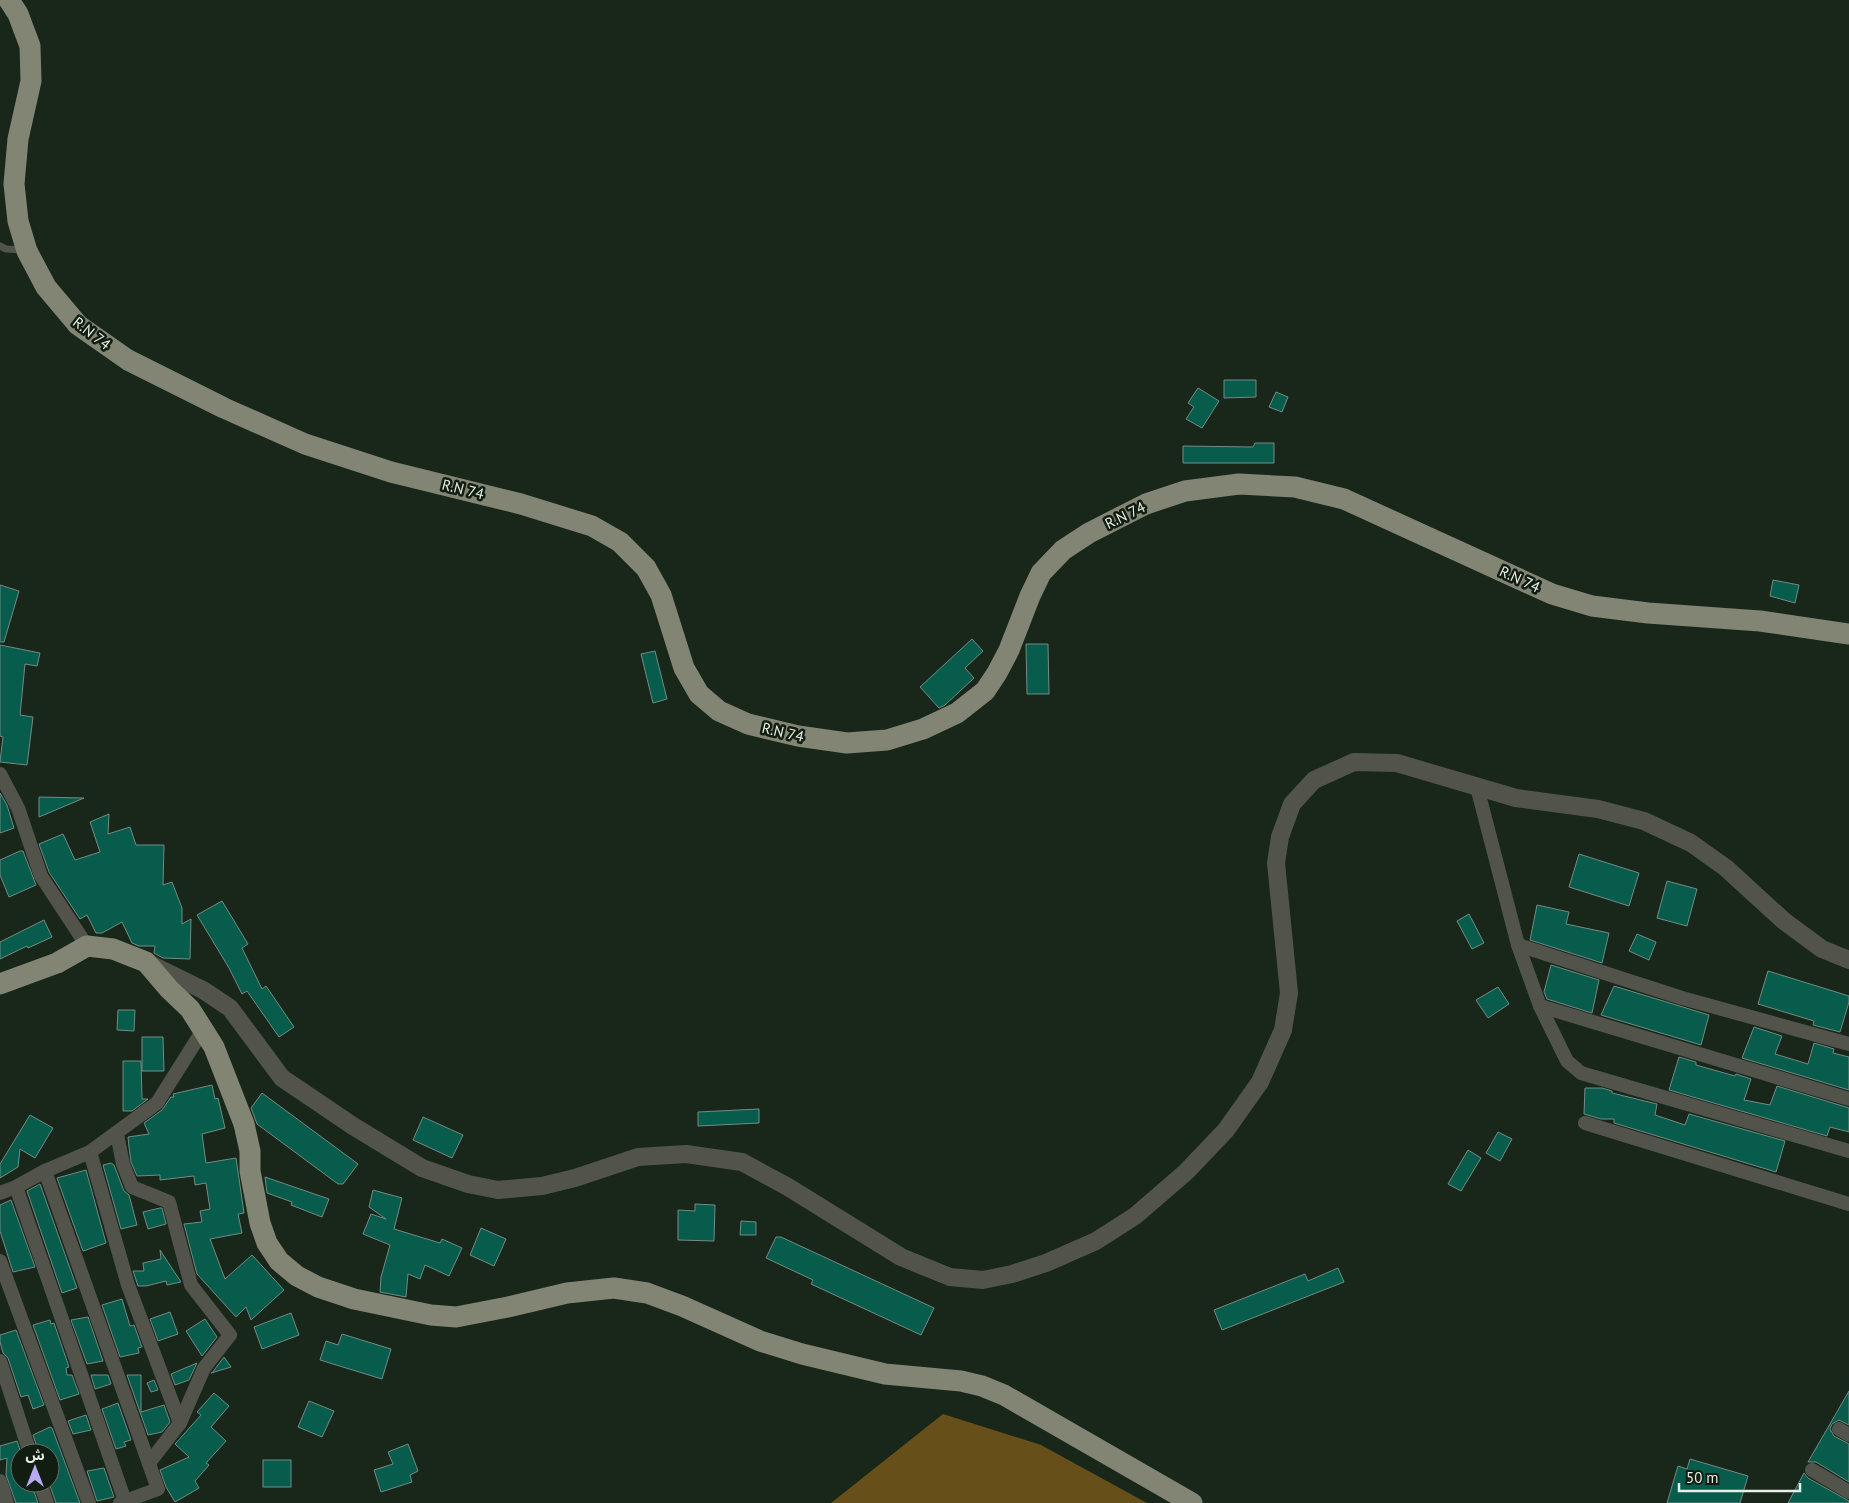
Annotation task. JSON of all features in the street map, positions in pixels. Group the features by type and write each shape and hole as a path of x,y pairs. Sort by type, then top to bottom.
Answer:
{"main road":[{"name":"R.N 74","path":"9,0 18,14 30,46 31,81 18,139 14,184 18,222 27,251 46,287 78,324 128,360 224,408 305,444 391,472 521,504 592,526 620,542 646,568 661,595 684,668 699,694 719,711 748,724 798,736 847,743 887,740 923,729 957,712 984,691 997,673 1009,650 1041,573 1063,550 1089,532 1146,504 1184,491 1239,484 1295,487 1344,499 1552,594 1592,606 1648,613 1760,621 1849,634"},
{"path":"0,984 56,963 87,946 113,949 146,962 169,989 190,1009 214,1047 244,1124 250,1151 250,1171 260,1223 267,1243 279,1261 297,1276 318,1287 354,1299 431,1315 456,1317 567,1293 614,1288 648,1293 760,1341 802,1354 885,1374 961,1381 982,1386 1012,1400 1192,1503"}],"street":[{"path":"146,962 203,990 230,1008 282,1078 353,1126 422,1168 468,1184 498,1190 542,1186 638,1157 686,1154 742,1162 788,1187 901,1257 950,1278 983,1280 1046,1264 1096,1241 1135,1216 1186,1172 1226,1130 1260,1082 1282,1030 1289,993 1276,863 1280,837 1292,804 1314,780 1354,762 1397,764 1516,798 1598,809 1644,821 1690,843 1726,868 1784,920 1822,949 1849,960"},
{"path":"0,774 18,808 41,876 87,946"},
{"path":"1478,787 1518,945 1540,1006 1567,1061 1581,1073 1849,1150"},
{"path":"1518,945 1682,998 1849,1044"},
{"path":"1540,1006 1849,1099"},
{"path":"0,1193 90,1152 157,1103 204,1030"},
{"path":"1585,1123 1849,1204"},
{"path":"117,1134 123,1164 132,1187 169,1202 192,1285 230,1335 204,1368 180,1423 149,1463"},
{"path":"90,1152 128,1285 180,1423"},
{"path":"16,1187 122,1502 158,1489 45,1171"},
{"path":"0,1261 88,1503"},
{"path":"0,1361 27,1443"},
{"path":"1812,1470 1849,1492"},
{"path":"0,1481 7,1503"}],"lane":[{"path":"0,246 6,249 27,251"}],"shaded area":[{"path":"943,1414 1041,1445 1147,1503 831,1503"}],"building":[{"path":"1224,380 1256,380 1256,397 1224,398"},
{"path":"1198,388 1219,401 1202,428 1186,419 1194,407 1188,403"},
{"path":"1276,392 1288,397 1282,412 1269,407"},
{"path":"1255,443 1274,443 1274,463 1183,463 1183,446 1253,447"},
{"path":"1773,580 1799,585 1795,603 1770,596"},
{"path":"0,585 19,591 4,642 0,642"},
{"path":"972,639 983,651 965,668 974,678 945,705 939,708 920,687"},
{"path":"1026,644 1048,644 1049,694 1027,694"},
{"path":"0,645 40,653 37,666 25,664 20,715 33,717 27,765 0,762 3,737 0,736"},
{"path":"655,651 667,699 653,703 641,654"},
{"path":"0,793 7,805 14,828 0,833"},
{"path":"39,797 84,798 39,817"},
{"path":"109,814 108,834 130,827 136,845 164,845 163,885 172,882 182,908 182,924 191,919 190,959 163,958 154,953 155,946 139,946 132,943 122,922 102,933 96,933 87,915 80,919 49,872 39,844 63,834 75,860 100,852 90,822"},
{"path":"23,851 36,885 9,897 0,875 0,860"},
{"path":"1579,854 1639,873 1629,906 1569,887"},
{"path":"1667,881 1697,889 1687,926 1657,918"},
{"path":"222,901 248,944 242,948 262,989 266,986 294,1027 279,1037 247,991 242,994 229,968 197,915"},
{"path":"1537,905 1569,912 1566,924 1609,933 1602,963 1530,940"},
{"path":"1469,914 1484,943 1472,949 1457,921"},
{"path":"44,920 52,937 0,959 0,942"},
{"path":"1637,934 1656,942 1649,960 1629,951"},
{"path":"1551,965 1599,980 1592,1013 1547,999 1544,992"},
{"path":"1768,971 1849,996 1840,1032 1813,1025 1814,1021 1758,1004"},
{"path":"1614,986 1709,1015 1701,1045 1601,1015"},
{"path":"1498,987 1509,1004 1488,1018 1476,1000"},
{"path":"118,1010 135,1010 134,1031 117,1030"},
{"path":"1754,1027 1782,1036 1775,1054 1808,1064 1814,1043 1834,1049 1833,1053 1849,1057 1849,1090 1742,1058"},
{"path":"142,1037 163,1037 164,1071 142,1071"},
{"path":"1679,1057 1696,1062 1696,1065 1751,1079 1744,1100 1770,1105 1777,1086 1849,1108 1849,1132 1830,1127 1827,1136 1669,1090"},
{"path":"123,1061 141,1061 142,1099 148,1099 132,1111 123,1111"},
{"path":"212,1085 215,1099 218,1098 225,1128 202,1134 206,1163 236,1158 244,1213 238,1214 242,1233 210,1239 225,1279 252,1255 284,1290 251,1320 246,1307 236,1317 197,1274 184,1224 202,1222 200,1211 210,1209 206,1183 195,1185 194,1176 160,1180 160,1175 137,1176 131,1162 128,1137 149,1134 144,1123 162,1110 171,1097 174,1097 173,1094"},
{"path":"1585,1088 1602,1088 1612,1091 1612,1093 1657,1104 1655,1115 1685,1125 1689,1114 1785,1141 1776,1172 1614,1123 1614,1119 1601,1119 1584,1114"},
{"path":"262,1093 358,1164 343,1184 338,1184 257,1124 251,1108"},
{"path":"759,1109 759,1123 698,1126 698,1112"},
{"path":"30,1115 53,1128 35,1158 20,1149 18,1167 0,1178 0,1164"},
{"path":"423,1117 463,1135 452,1158 413,1140"},
{"path":"1498,1132 1512,1139 1500,1161 1486,1153"},
{"path":"1468,1150 1481,1158 1461,1191 1448,1184"},
{"path":"111,1163 114,1165 124,1191 129,1195 137,1225 121,1229 103,1165"},
{"path":"86,1170 106,1243 83,1251 57,1178"},
{"path":"265,1177 329,1199 322,1217 291,1205 292,1202 267,1193"},
{"path":"40,1184 77,1288 62,1293 27,1191"},
{"path":"373,1190 402,1198 394,1229 440,1243 442,1239 462,1248 449,1276 425,1265 420,1279 408,1274 406,1297 380,1292 381,1277 390,1245 363,1234 371,1214 386,1219 369,1207"},
{"path":"11,1200 35,1267 13,1272 0,1231 0,1205"},
{"path":"695,1204 715,1205 714,1241 678,1240 678,1210 695,1211"},
{"path":"162,1208 166,1224 148,1229 143,1212"},
{"path":"741,1221 756,1222 756,1235 740,1235"},
{"path":"481,1228 506,1239 494,1266 470,1255"},
{"path":"776,1237 781,1237 934,1308 921,1335 811,1284 813,1280 766,1258"},
{"path":"160,1250 181,1282 167,1285 166,1281 138,1286 133,1271 144,1271 143,1263 161,1259"},
{"path":"1338,1268 1344,1282 1222,1330 1214,1310 1305,1274 1308,1281"},
{"path":"122,1299 130,1326 134,1325 142,1347 138,1348 139,1353 120,1357 102,1305"},
{"path":"170,1312 178,1334 158,1341 150,1319"},
{"path":"291,1313 299,1335 262,1349 254,1327"},
{"path":"88,1317 103,1361 87,1364 71,1320"},
{"path":"205,1319 217,1337 202,1356 186,1331"},
{"path":"50,1320 51,1324 54,1323 69,1367 66,1368 67,1375 72,1375 79,1394 60,1400 33,1325"},
{"path":"16,1330 44,1405 33,1409 28,1395 21,1397 8,1358 3,1353 0,1342 0,1335"},
{"path":"342,1334 391,1349 382,1379 320,1360 326,1341 338,1345"},
{"path":"224,1357 231,1367 212,1373"},
{"path":"197,1363 189,1380 175,1385 171,1374"},
{"path":"91,1375 108,1375 111,1384 95,1389"},
{"path":"127,1375 141,1375 141,1412 164,1405 170,1422 162,1432 148,1435"},
{"path":"154,1380 158,1390 151,1392 147,1383"},
{"path":"1849,1391 1849,1425 1839,1420 1832,1424 1830,1429 1834,1436 1849,1444 1849,1482 1816,1462 1808,1462"},
{"path":"214,1393 229,1406 211,1427 226,1441 206,1463 209,1465 195,1481 199,1488 175,1502 166,1487 160,1470 189,1457 175,1444 201,1415 197,1412"},
{"path":"309,1401 334,1411 322,1437 298,1427"},
{"path":"118,1403 131,1440 124,1442 126,1446 116,1449 102,1409"},
{"path":"86,1415 91,1430 73,1434 68,1421"},
{"path":"50,1427 58,1443 36,1443 33,1435"},
{"path":"10,1443 10,1486 6,1475 7,1458 0,1460 0,1446"},
{"path":"408,1444 418,1471 410,1475 412,1482 381,1492 374,1470 393,1464 388,1452"},
{"path":"60,1449 80,1503 56,1503 52,1493 60,1493"},
{"path":"1690,1459 1748,1476 1740,1503 1667,1503 1678,1466 1687,1469"},
{"path":"263,1460 291,1460 291,1487 263,1487"},
{"path":"104,1468 114,1497 97,1501 87,1471"},
{"path":"1804,1473 1808,1478 1849,1501 1849,1503 1788,1503"},
{"path":"12,1493 34,1493 38,1503 16,1503"}]}
